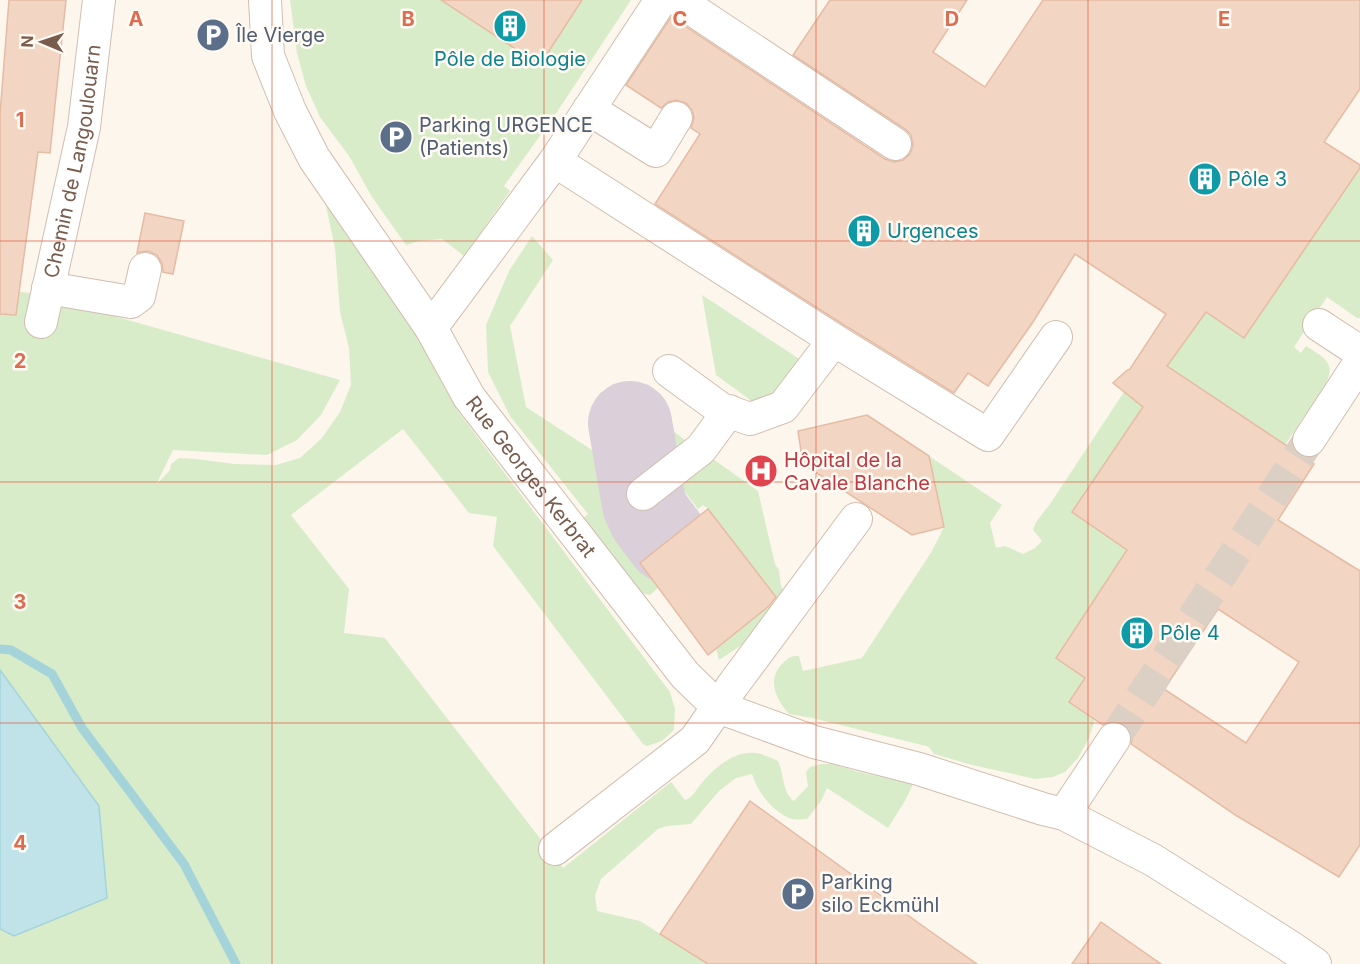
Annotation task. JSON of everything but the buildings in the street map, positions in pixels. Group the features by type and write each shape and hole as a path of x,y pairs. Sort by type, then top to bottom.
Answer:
{"lane":[{"name":"Chemin de Langoulouarn","path":"41,322 84,127 99,0"},
{"name":"Rue Georges Kerbrat","path":"265,0 268,56 290,111 314,158 431,328 469,397 685,675 718,707 814,742 919,769 1064,814 1153,860 1315,964"},
{"path":"431,328 555,161 661,0"},
{"path":"678,0 896,144"},
{"path":"589,110 656,151 676,118"},
{"path":"555,161 834,340 988,435 1056,337"},
{"path":"48,288 131,302 139,296 145,269"},
{"path":"1319,325 1360,352"},
{"path":"669,371 721,409 750,419 783,407 834,340"},
{"path":"1309,440 1360,362"},
{"path":"643,494 701,449 729,411"},
{"path":"555,849 695,740 856,519"},
{"path":"1064,814 1114,739"}],"green space":[{"path":"290,0 441,0 540,64 582,0 631,0 557,112 504,186 510,191 464,256 442,239 419,241 406,245 372,197 349,156 320,117 306,86 297,53"},
{"path":"1360,168 1360,318 1327,297 1294,347 1301,353 1306,346 1318,354 1327,361 1330,371 1325,385 1285,445 1170,368 1072,512 1115,541 1133,541 1056,657 1085,678 1069,702 1095,719 1089,738 1078,758 1065,772 1053,777 1036,779 934,754 926,746 789,714 780,702 774,682 778,669 783,663 790,657 799,656 803,671 862,658 932,551 944,527 929,456 1002,505 990,523 996,548 1005,546 1023,554 1035,548 1042,541 1033,530 1036,522 1124,392 1168,364 1206,312 1243,337"},
{"path":"321,183 442,374 457,410 670,692 675,709 674,730 662,741 647,746 643,744 493,546 497,517 469,513 403,429 291,515 349,589 344,633 385,638 563,868 671,782 685,800 692,796 718,767 740,754 756,753 778,761 787,793 794,801 808,786 806,772 810,767 821,764 833,764 913,784 888,828 827,788 821,801 807,819 792,819 779,812 767,801 752,774 736,778 719,791 691,824 658,829 601,879 595,896 597,911 640,921 708,964 0,964 0,929 14,936 99,806 0,670 0,289 36,294 340,380 321,415 297,440 267,455 173,450 156,485 170,470 171,464 179,458 234,464 276,465 300,458 322,438 340,412 351,385 349,348 340,312 335,248"},
{"path":"532,236 553,260 510,326 526,407 592,450 601,449 618,531 642,562 640,564 658,588 650,595 637,592 580,521 588,514 510,416 488,372 486,325 509,271"},
{"path":"702,295 807,364 788,390 753,402 716,375"},
{"path":"672,430 690,444 664,466 659,436 665,437"},
{"path":"709,456 758,491 775,564 779,570 781,586 787,596 754,637 719,660 716,648 778,599 708,509 703,505 698,509 678,483"}],"water":[{"path":"0,670 99,806 107,898 14,936 0,929"}],"waterway":[{"path":"0,649 11,650 52,674 82,728 184,864 236,964"}],"taxiway":[{"path":"630,423 644,504 650,517 668,541"}],"tunnel":[{"path":"1114,739 1309,440"}],"place":[{"name":"Pôle de Biologie","path":"510,26"},
{"name":"Île Vierge","path":"213,35"},
{"name":"Parking URGENCE (Patients)","path":"396,137"},
{"name":"Pôle 3","path":"1205,179"},
{"name":"Urgences","path":"864,231"},
{"name":"Hôpital de la Cavale Blanche","path":"761,471"},
{"name":"Pôle 4","path":"1137,633"},
{"name":"Parking silo Eckmühl","path":"798,894"}]}
